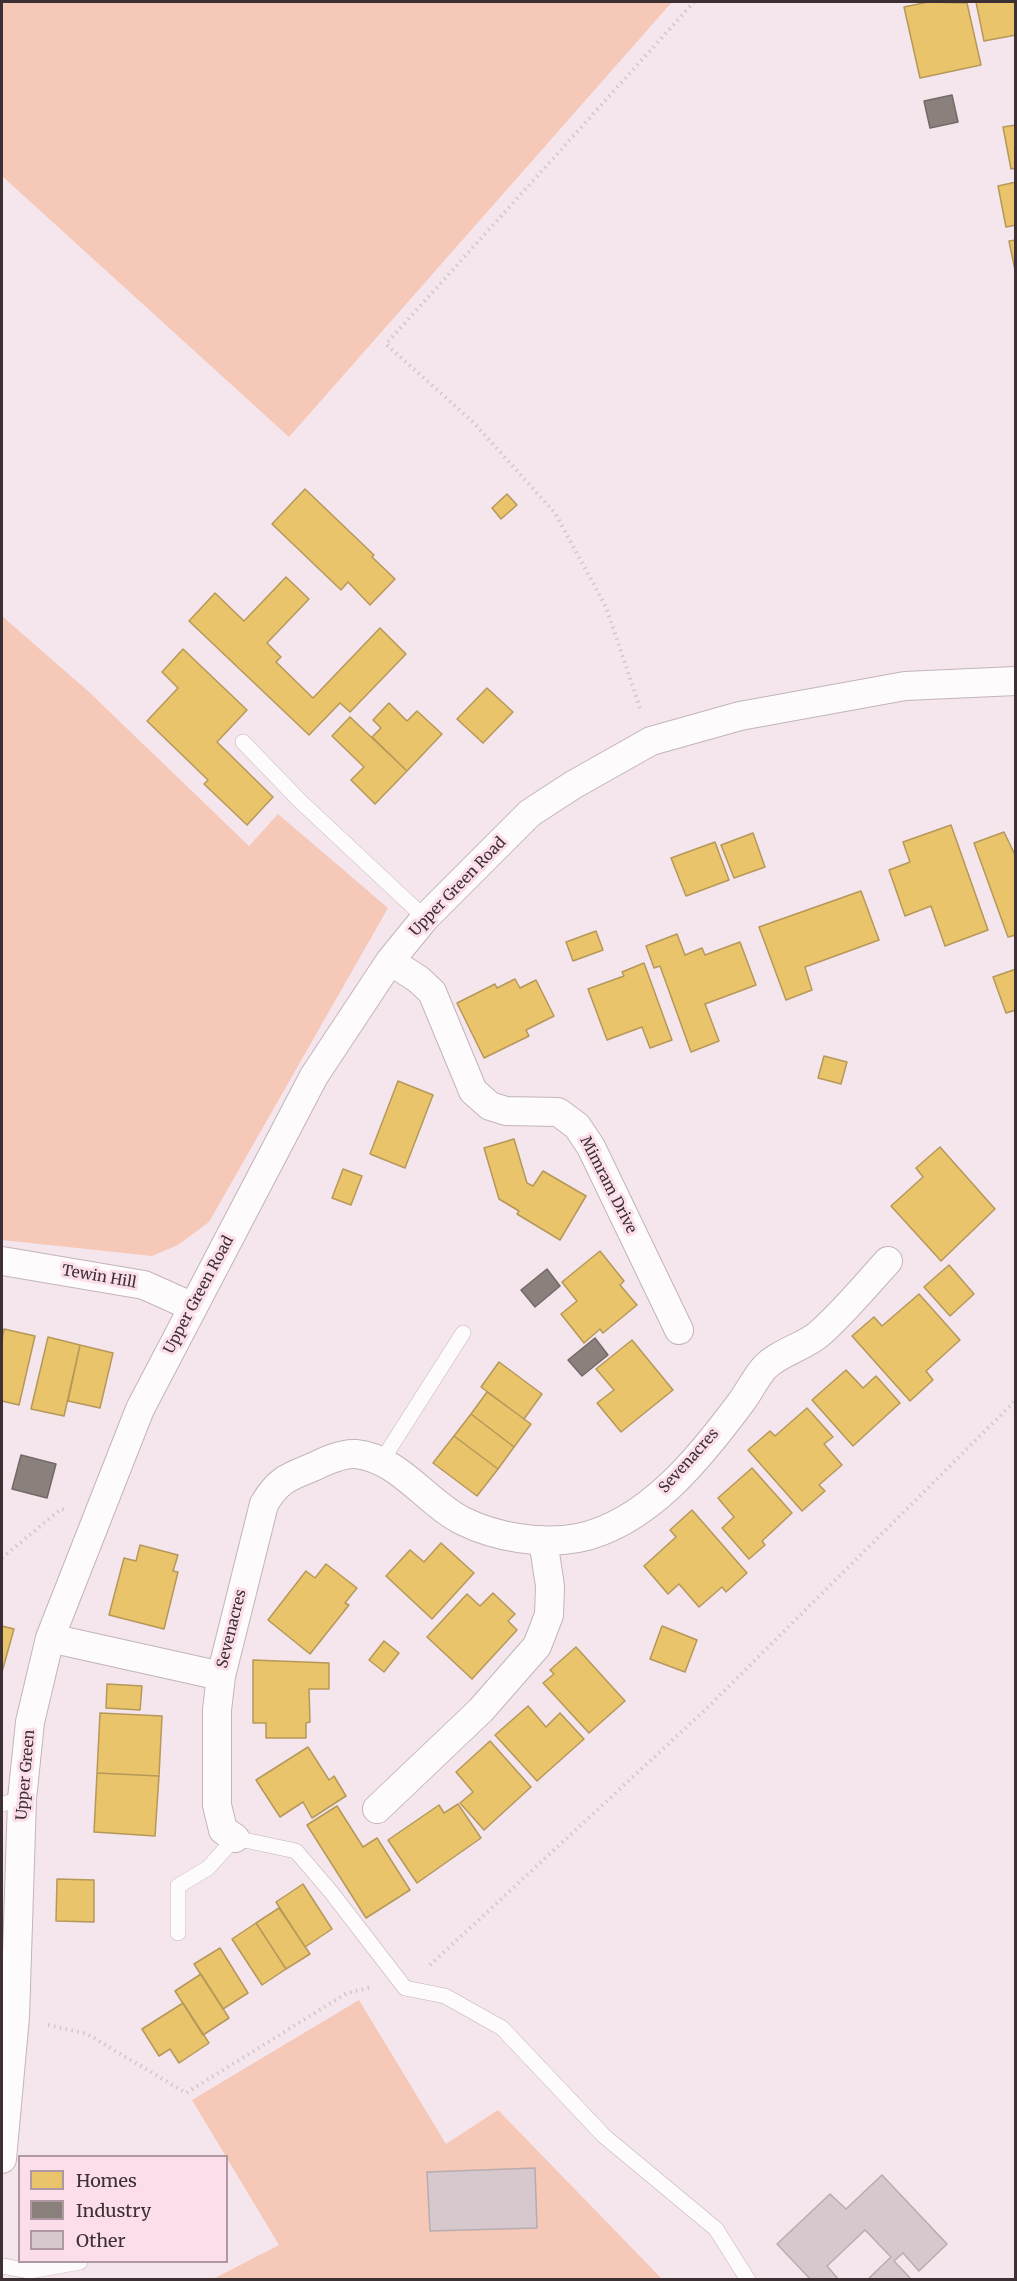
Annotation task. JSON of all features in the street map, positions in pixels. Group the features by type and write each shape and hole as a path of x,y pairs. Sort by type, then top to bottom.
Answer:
{"street":[{"name":"Upper Green Road","path":"140,1409 314,1076 390,961 424,918 531,813 573,785 651,741 740,716 905,686 1016,681"},
{"name":"Mimram Drive","path":"390,961 418,979 432,992 473,1091 490,1106 506,1111 558,1112 577,1126 591,1147 679,1330"},
{"name":"Tewin Hill","path":"2,1260 144,1285 193,1307"},
{"name":"Sevenacres","path":"235,1838 223,1830 217,1805 217,1710 221,1676 264,1504 282,1479 330,1459 355,1454 381,1462 461,1520 490,1532 543,1540 578,1538 611,1526 645,1508 679,1476 742,1401 766,1366 818,1335 888,1261"},
{"name":"Upper Green","path":"2,2159 15,2017 9,1923 12,1801 50,1638 140,1409"},
{"path":"376,1809 481,1710 537,1646 549,1615 550,1586 543,1540"},
{"name":"Sevenacres","path":"50,1638 221,1676"}],"lane":[{"path":"243,742 300,801 424,918"},
{"path":"381,1462 463,1333"},
{"path":"178,1933 178,1886 208,1868 235,1838 296,1851 331,1892 405,1988 445,1996 502,2028 604,2136 716,2229 748,2280"},
{"path":"2,2266 30,2271 74,2263"}],"path":[{"path":"651,741 606,608 555,513 474,423 386,344 694,2"},
{"path":"15,2017 87,2034 186,2093 347,1993 375,1986 405,1988 705,1710 1016,1400"},
{"path":"2,1558 61,1509 96,1519"}],"shaded area":[{"path":"2,2 672,2 289,437 2,176"},
{"path":"2,616 89,692 249,846 278,814 388,908 209,1222 178,1245 152,1256 2,1240"},
{"path":"359,2000 446,2144 498,2110 662,2279 213,2279 279,2245 228,2160 228,2155 225,2155 192,2100"}],"building: Homes":[{"path":"928,2 967,3 981,65 920,78 904,7"},
{"path":"976,2 1016,2 1016,35 984,41"},
{"path":"1016,125 1016,168 1011,169 1003,127"},
{"path":"1016,182 1016,225 1006,227 998,186"},
{"path":"1016,240 1016,275 1009,241"},
{"path":"305,489 374,555 372,557 395,579 370,605 348,582 341,590 272,524"},
{"path":"507,494 517,505 501,519 492,508"},
{"path":"286,577 309,599 267,643 281,657 276,662 313,698 380,628 406,654 350,712 340,703 309,735 189,621 215,593 244,621"},
{"path":"183,649 247,710 217,742 273,797 247,825 204,784 208,780 147,721 178,688 162,672"},
{"path":"487,688 513,712 483,743 457,719"},
{"path":"389,703 407,721 417,711 442,734 407,771 372,737 381,728 373,720"},
{"path":"350,717 407,771 375,804 351,780 364,767 332,736"},
{"path":"951,825 988,930 945,946 931,906 905,916 889,870 910,862 903,842"},
{"path":"1004,832 1016,857 1016,935 1008,937 974,843"},
{"path":"753,833 765,867 734,878 721,845"},
{"path":"715,842 729,880 686,896 671,858"},
{"path":"861,891 879,940 805,967 812,990 786,1000 759,927"},
{"path":"596,931 603,950 573,961 566,942"},
{"path":"677,934 685,955 702,948 705,955 740,942 756,985 705,1004 719,1041 691,1052 660,966 654,968 646,946"},
{"path":"644,963 672,1040 650,1048 642,1027 607,1040 588,989 624,976 622,972"},
{"path":"1016,969 1016,1010 1006,1013 993,977"},
{"path":"515,979 520,988 536,980 554,1016 526,1030 529,1036 484,1058 457,1003 495,984 497,988"},
{"path":"824,1056 847,1062 841,1084 818,1078"},
{"path":"398,1081 433,1095 405,1168 370,1154"},
{"path":"514,1139 527,1183 533,1186 543,1171 586,1196 560,1240 517,1214 519,1211 499,1199 484,1148"},
{"path":"940,1147 995,1209 941,1261 891,1206 923,1177 916,1168"},
{"path":"343,1169 362,1176 351,1205 332,1198"},
{"path":"600,1251 624,1281 620,1285 637,1305 603,1333 600,1329 584,1343 561,1314 577,1301 562,1282"},
{"path":"949,1265 974,1294 950,1316 924,1287"},
{"path":"919,1294 960,1340 926,1371 933,1380 910,1401 852,1336 874,1317 882,1326"},
{"path":"4,1329 35,1336 19,1405 2,1401"},
{"path":"48,1337 80,1345 64,1416 31,1409"},
{"path":"632,1340 673,1390 621,1432 597,1403 614,1390 596,1369"},
{"path":"80,1345 113,1353 100,1408 68,1401"},
{"path":"499,1362 542,1394 524,1419 481,1387"},
{"path":"846,1370 863,1388 876,1376 900,1403 853,1446 812,1400"},
{"path":"487,1392 531,1424 514,1447 471,1414"},
{"path":"807,1408 833,1437 824,1444 842,1465 819,1485 825,1491 802,1511 748,1450 770,1431 775,1436"},
{"path":"471,1414 514,1447 498,1469 454,1436"},
{"path":"454,1436 498,1469 477,1496 433,1463"},
{"path":"752,1468 792,1513 762,1541 765,1545 749,1559 722,1528 734,1517 718,1498"},
{"path":"692,1510 747,1573 726,1592 722,1587 699,1607 679,1584 668,1594 644,1566 676,1537 670,1530"},
{"path":"441,1543 474,1573 432,1619 386,1576 410,1550 424,1562"},
{"path":"140,1545 178,1555 173,1571 178,1572 164,1629 109,1615 124,1558 136,1561"},
{"path":"326,1564 357,1588 345,1603 349,1605 310,1654 268,1620 306,1571 315,1578"},
{"path":"493,1593 515,1614 508,1621 517,1630 472,1679 427,1637 467,1594 480,1606"},
{"path":"2,1626 14,1629 2,1672"},
{"path":"662,1626 697,1640 685,1672 650,1659"},
{"path":"384,1641 399,1653 384,1672 369,1660"},
{"path":"576,1647 625,1701 589,1733 543,1683 554,1674 550,1670"},
{"path":"253,1660 329,1663 329,1689 309,1689 310,1722 306,1723 306,1738 266,1738 266,1723 253,1723"},
{"path":"107,1684 142,1686 140,1710 106,1708"},
{"path":"528,1706 546,1727 560,1713 584,1739 537,1781 495,1735"},
{"path":"100,1713 162,1716 159,1776 97,1773"},
{"path":"490,1741 531,1787 484,1830 460,1803 473,1792 456,1772"},
{"path":"308,1747 329,1780 334,1776 346,1796 312,1818 303,1802 280,1817 256,1780"},
{"path":"97,1773 159,1776 155,1836 94,1832"},
{"path":"458,1804 481,1838 417,1883 388,1840 439,1805 444,1813"},
{"path":"337,1806 363,1847 377,1838 410,1890 366,1918 307,1825"},
{"path":"57,1879 94,1880 94,1922 56,1921"},
{"path":"303,1884 332,1929 305,1947 276,1902"},
{"path":"279,1908 310,1954 286,1969 256,1923"},
{"path":"256,1923 286,1969 262,1985 232,1939"},
{"path":"220,1948 248,1993 223,2009 194,1964"},
{"path":"201,1974 229,2018 203,2035 175,1991"},
{"path":"183,2003 209,2043 179,2063 170,2049 159,2056 142,2029"}],"building: Industry":[{"path":"952,95 958,122 930,128 924,101"},
{"path":"547,1269 560,1286 535,1307 521,1290"},
{"path":"595,1338 608,1355 582,1376 568,1360"},
{"path":"21,1455 56,1464 47,1498 12,1489"}],"building: Other":[{"path":"535,2168 537,2228 430,2231 427,2172"},
{"path":"882,2175 947,2244 919,2271 903,2253 894,2261 912,2280 867,2280 891,2257 865,2230 827,2266 839,2280 811,2280 777,2244 830,2194 846,2209"}]}
